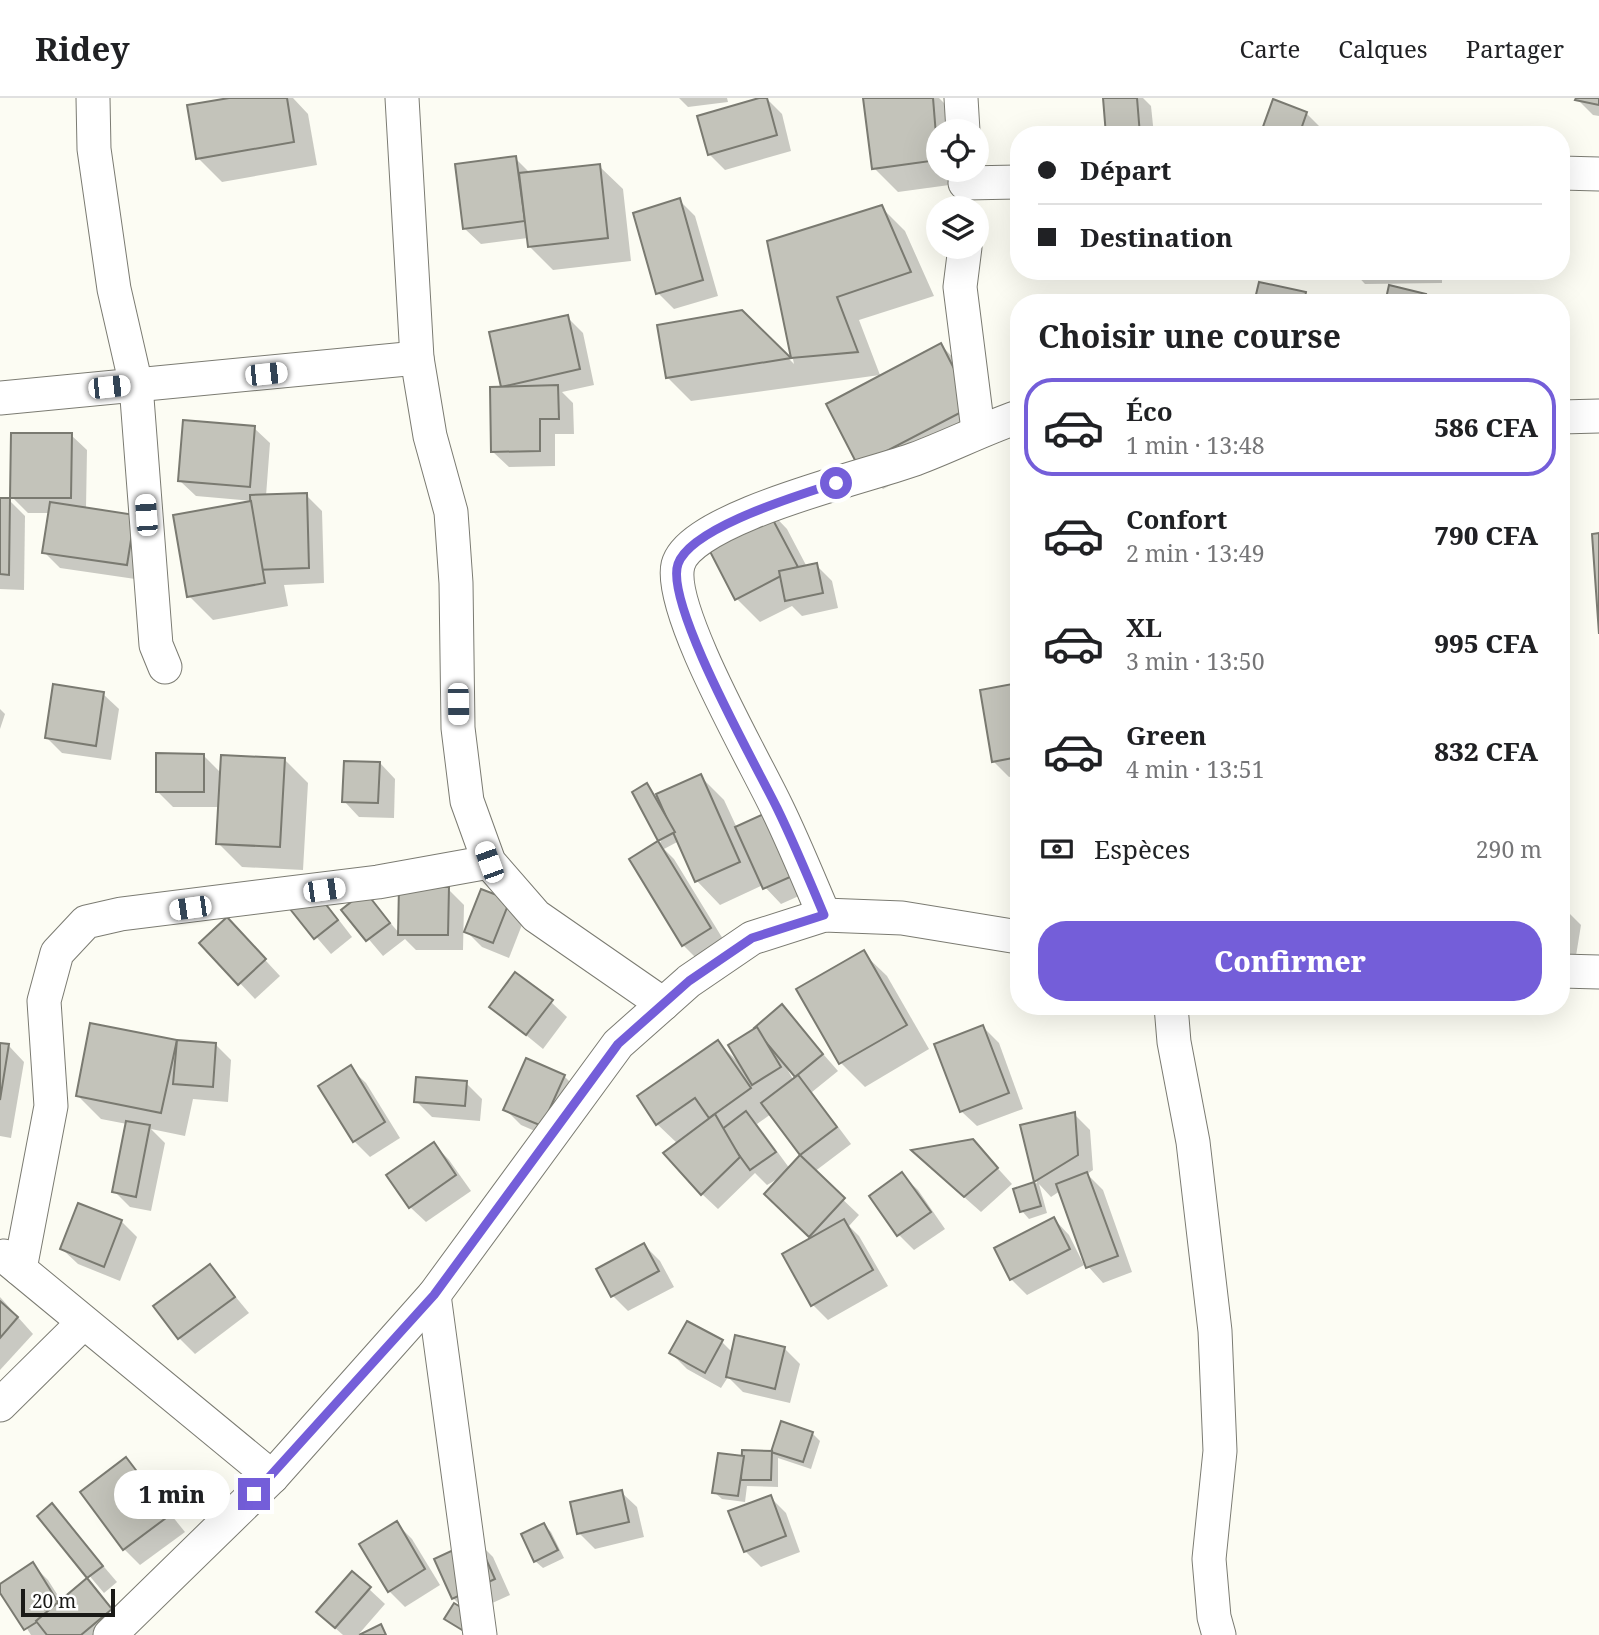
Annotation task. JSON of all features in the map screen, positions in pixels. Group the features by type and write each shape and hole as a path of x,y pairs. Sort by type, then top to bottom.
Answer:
{"street":[{"path":"93,98 94,149 111,264 136,384 156,645 164,667"},
{"path":"402,98 417,358 430,436 451,512 456,583 458,728 467,801 489,862 536,916 663,1004"},
{"path":"961,98 962,119"},
{"path":"1570,173 1599,173"},
{"path":"965,187 1010,183"},
{"path":"964,259 960,287 978,430"},
{"path":"0,398 417,358"},
{"path":"1570,417 1599,416"},
{"path":"824,915 778,810 719,696 676,590 678,563 702,536 748,515 783,500 916,458 978,430 1010,420"},
{"path":"272,1477 83,1324 10,1261 51,1106 44,1001 57,953 86,922 121,914 378,882 489,862"},
{"path":"110,1635 272,1477 434,1295 618,1044 689,981 752,938 824,915 902,918 1010,936"},
{"path":"1570,971 1599,972"},
{"path":"1172,1015 1174,1042 1194,1142 1215,1331 1220,1451 1209,1559 1214,1617 1219,1635"},
{"path":"434,1295 480,1635"},
{"path":"0,1405 83,1324"}],"building":[{"path":"229,98 287,98 294,142 196,159 187,105"},
{"path":"767,98 777,135 708,155 697,116"},
{"path":"863,98 933,98 935,119 926,119 926,162 872,169"},
{"path":"1103,98 1137,98 1139,126 1105,126"},
{"path":"1599,98 1599,105 1575,100"},
{"path":"1273,99 1307,112 1302,126 1263,126"},
{"path":"516,156 525,221 463,229 455,164"},
{"path":"600,164 608,238 528,247 519,173"},
{"path":"680,198 703,280 656,294 633,213"},
{"path":"882,205 911,272 837,297 858,352 791,358 767,241"},
{"path":"1259,282 1306,292 1306,294 1256,294"},
{"path":"1389,285 1426,294 1387,294"},
{"path":"742,310 791,358 666,378 657,325"},
{"path":"568,315 580,369 501,387 489,332"},
{"path":"941,343 973,406 858,466 826,404"},
{"path":"558,385 559,419 540,419 540,451 491,452 490,387"},
{"path":"183,420 255,426 250,487 178,481"},
{"path":"11,433 72,433 71,498 10,498"},
{"path":"307,493 309,568 252,570 250,495"},
{"path":"0,498 10,498 9,575 0,574"},
{"path":"251,501 265,583 187,597 173,515"},
{"path":"50,502 135,515 127,565 42,553"},
{"path":"764,503 798,567 735,600 702,536"},
{"path":"1599,533 1599,634 1592,534"},
{"path":"817,563 823,593 785,601 779,571"},
{"path":"53,684 104,692 96,746 45,738"},
{"path":"1010,684 1010,759 992,762 980,690"},
{"path":"156,753 204,754 204,792 156,792"},
{"path":"221,755 285,758 280,847 216,844"},
{"path":"344,761 380,762 378,803 342,802"},
{"path":"701,774 740,862 695,882 656,794"},
{"path":"647,783 675,832 658,841 632,792"},
{"path":"777,808 806,870 763,889 735,827"},
{"path":"658,841 711,928 682,946 629,859"},
{"path":"310,884 338,920 314,939 286,904"},
{"path":"399,886 449,887 448,935 398,935"},
{"path":"481,889 510,900 493,943 464,932"},
{"path":"365,891 390,923 366,941 341,910"},
{"path":"227,917 266,959 238,985 199,943"},
{"path":"864,950 907,1025 839,1064 796,989"},
{"path":"515,972 553,1000 526,1035 489,1007"},
{"path":"782,1004 823,1054 795,1077 754,1028"},
{"path":"90,1023 177,1040 161,1113 76,1096"},
{"path":"983,1025 1009,1093 960,1112 934,1044"},
{"path":"757,1027 781,1067 752,1085 728,1045"},
{"path":"177,1040 216,1043 213,1087 173,1084"},
{"path":"718,1040 751,1088 709,1118 695,1098 656,1125 637,1096"},
{"path":"0,1043 9,1044 0,1100"},
{"path":"526,1058 565,1075 542,1126 503,1110"},
{"path":"351,1065 385,1122 353,1142 318,1086"},
{"path":"798,1075 837,1127 800,1155 761,1103"},
{"path":"416,1077 467,1081 465,1106 414,1102"},
{"path":"746,1111 776,1152 750,1170 721,1130"},
{"path":"1075,1112 1078,1155 1034,1182 1020,1125"},
{"path":"715,1114 740,1157 701,1195 663,1153"},
{"path":"126,1121 150,1125 136,1197 112,1192"},
{"path":"973,1139 998,1168 964,1197 911,1150"},
{"path":"434,1142 456,1175 409,1208 386,1175"},
{"path":"800,1155 845,1198 809,1237 764,1194"},
{"path":"902,1172 931,1212 897,1236 869,1196"},
{"path":"1087,1172 1118,1256 1086,1268 1056,1184"},
{"path":"1034,1182 1041,1206 1020,1212 1013,1189"},
{"path":"78,1203 122,1220 104,1267 60,1249"},
{"path":"1054,1217 1070,1249 1010,1280 994,1248"},
{"path":"844,1219 873,1270 811,1306 782,1254"},
{"path":"644,1243 659,1271 611,1297 596,1269"},
{"path":"210,1264 235,1297 178,1339 153,1306"},
{"path":"0,1301 18,1317 0,1338"},
{"path":"687,1321 723,1340 705,1373 669,1353"},
{"path":"735,1335 785,1347 775,1389 726,1377"},
{"path":"781,1421 813,1432 803,1462 771,1452"},
{"path":"742,1450 772,1451 771,1480 741,1480"},
{"path":"718,1453 744,1456 738,1496 712,1493"},
{"path":"126,1457 170,1515 123,1550 80,1492"},
{"path":"622,1490 629,1522 577,1534 570,1502"},
{"path":"771,1495 786,1536 744,1552 728,1511"},
{"path":"52,1503 103,1566 87,1578 37,1516"},
{"path":"397,1521 425,1569 388,1592 359,1544"},
{"path":"544,1523 558,1550 534,1562 521,1534"},
{"path":"477,1539 495,1579 452,1599 434,1559"},
{"path":"33,1562 61,1607 24,1630 0,1593 0,1584"},
{"path":"352,1571 371,1587 335,1628 316,1612"},
{"path":"87,1578 112,1609 81,1635 47,1635 36,1621"},
{"path":"454,1603 477,1617 467,1633 444,1619"},
{"path":"381,1624 386,1635 359,1635"}],"route":[{"path":"254,1494 434,1295 618,1044 689,981 752,938 824,915 778,810 719,696 676,590 678,563 702,536 783,500 836,483"}]}
